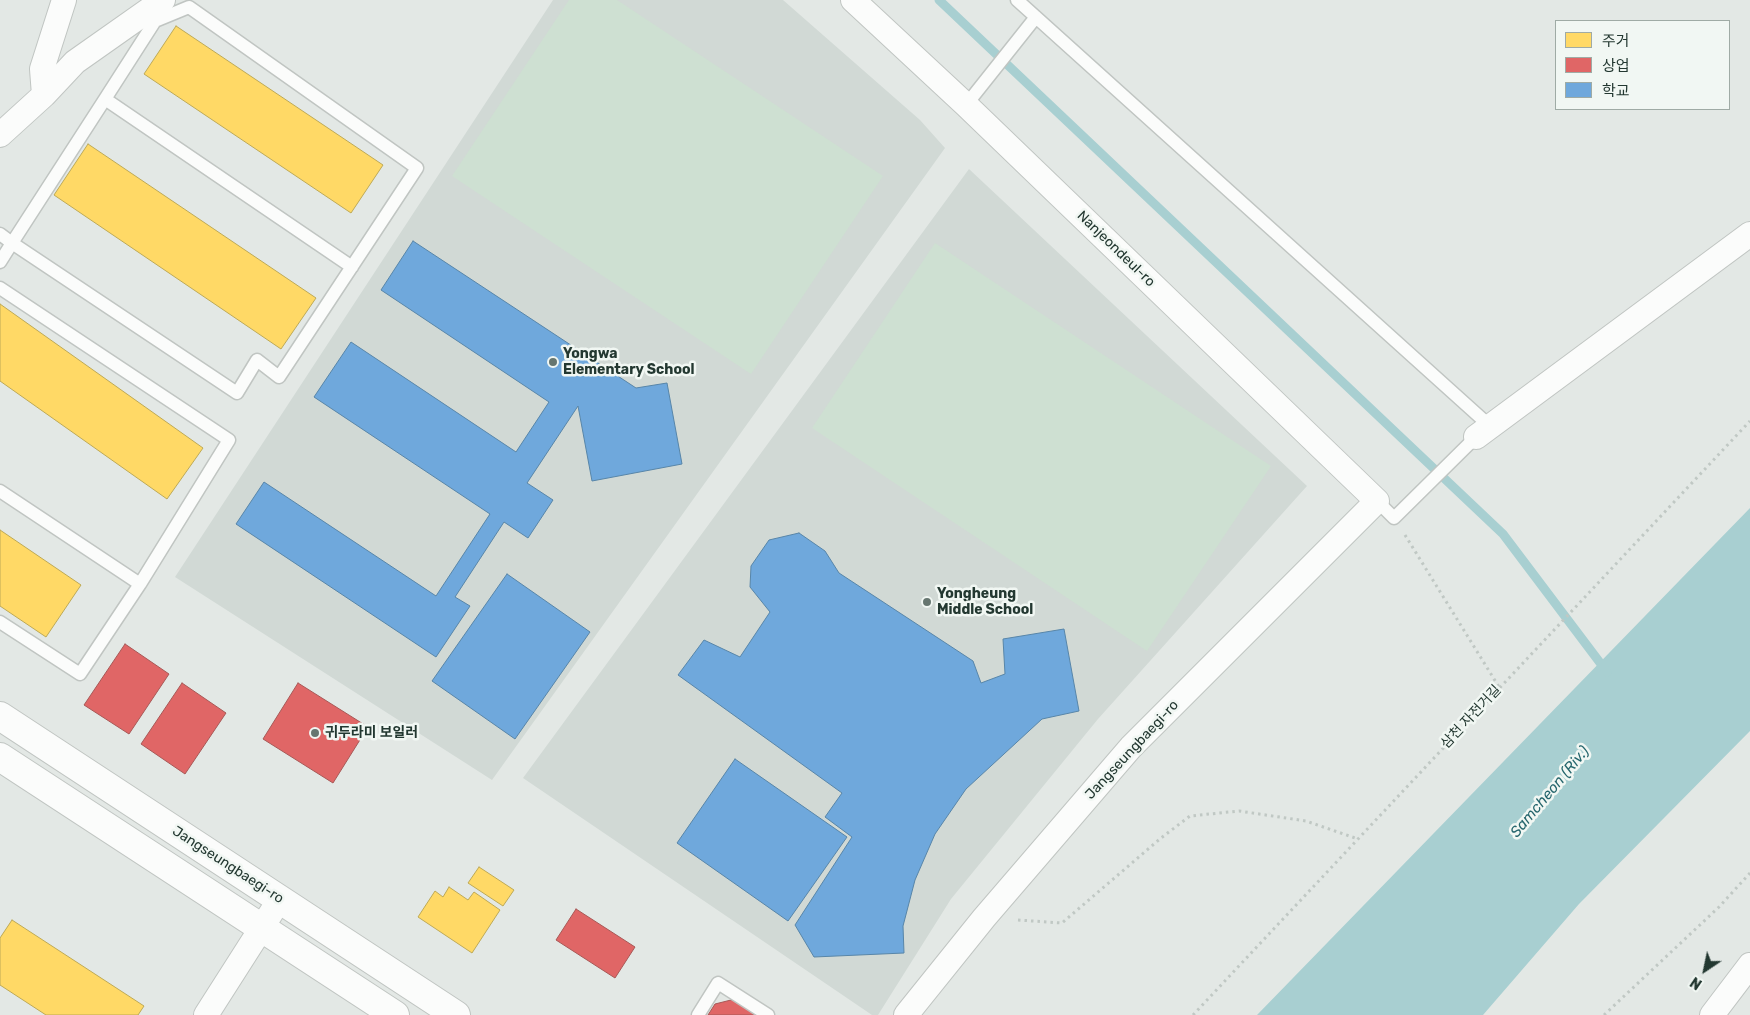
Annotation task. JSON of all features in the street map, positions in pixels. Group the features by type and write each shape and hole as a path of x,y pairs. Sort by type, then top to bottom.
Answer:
{"street":[{"path":"44,95 42,70 64,0"},
{"path":"0,135 44,95 74,62 163,0"},
{"name":"Nanjeondeul-ro","path":"853,0 966,105 1377,501"},
{"path":"1484,432 1750,234"},
{"name":"Jangseungbaegi-ro","path":"906,1015 984,918 1131,747 1377,501"},
{"name":"Jangseungbaegi-ro","path":"0,716 456,1015"},
{"path":"0,757 395,1015"},
{"path":"206,1015 280,899"},
{"path":"1712,1015 1750,965"}],"lane":[{"path":"1017,0 1484,432 1394,518 1377,501"},
{"path":"0,234 12,243 237,393 257,360 279,377 417,168 189,7 155,21 12,243 0,262"},
{"path":"966,105 1036,18"},
{"path":"105,99 352,267"},
{"path":"0,288 229,440 140,584 80,674 0,622"},
{"path":"0,491 140,584"},
{"path":"698,1015 718,983 768,1015"}],"path":[{"name":"삼천 자전거길","path":"1193,1015 1498,687 1750,421"},
{"path":"1394,518 1498,687"},
{"path":"984,918 1062,923 1161,838 1190,816 1239,811 1306,821 1358,839"},
{"path":"1604,1015 1719,907 1750,873"}],"shaded area":[{"name":"Yongwa Elementary School","path":"553,0 783,0 920,120 945,148 492,780 175,577"},
{"name":"Yongheung Middle School","path":"969,169 1307,486 1098,719 951,899 878,1015 872,1015 523,778"}],"green space":[{"path":"569,0 617,0 883,176 751,374 452,176"},
{"path":"935,243 1271,466 1147,651 812,428"}],"water":[{"name":"Samcheon (Riv.)","path":"1750,508 1750,731 1579,904 1483,1015 1257,1015"}],"building: 주거":[{"path":"176,26 383,165 351,213 144,74"},
{"path":"88,144 316,298 281,349 54,195"},
{"path":"0,304 203,448 167,499 0,381"},
{"path":"0,530 81,585 46,637 0,606"},
{"path":"479,867 514,890 503,906 468,883"},
{"path":"449,887 468,900 474,892 500,910 472,953 418,917 435,891 443,897"},
{"path":"12,920 144,1006 138,1015 46,1015 0,985 0,938"}],"building: 상업":[{"path":"125,644 169,674 129,734 84,705"},
{"path":"182,683 226,713 185,774 141,744"},
{"name":"귀두라미 보일러","path":"298,683 368,727 333,783 263,739"},
{"path":"576,909 635,947 615,978 556,940"},
{"path":"735,999 760,1015 708,1015 715,1004"}],"building: 학교":[{"path":"413,241 636,388 667,383 682,464 592,481 578,406 527,483 553,500 528,538 504,522 455,597 470,606 436,657 236,524 264,482 436,596 490,514 314,397 351,342 516,452 549,402 381,290"},
{"path":"799,533 825,551 839,573 973,661 981,683 1005,674 1003,639 1064,629 1079,711 1042,719 966,789 935,834 915,880 903,926 904,953 814,957 795,925 852,837 825,817 842,793 678,675 704,640 740,657 770,612 750,587 751,566 769,540"},
{"path":"507,574 590,632 515,739 432,681"},
{"path":"735,759 847,837 788,921 677,843"}],"waterway":[{"path":"939,0 1503,534 1607,672"}],"place":[{"name":"Yongwa Elementary School","path":"553,362"},
{"name":"Yongheung Middle School","path":"927,602"},
{"name":"귀두라미 보일러","path":"315,733"}]}
